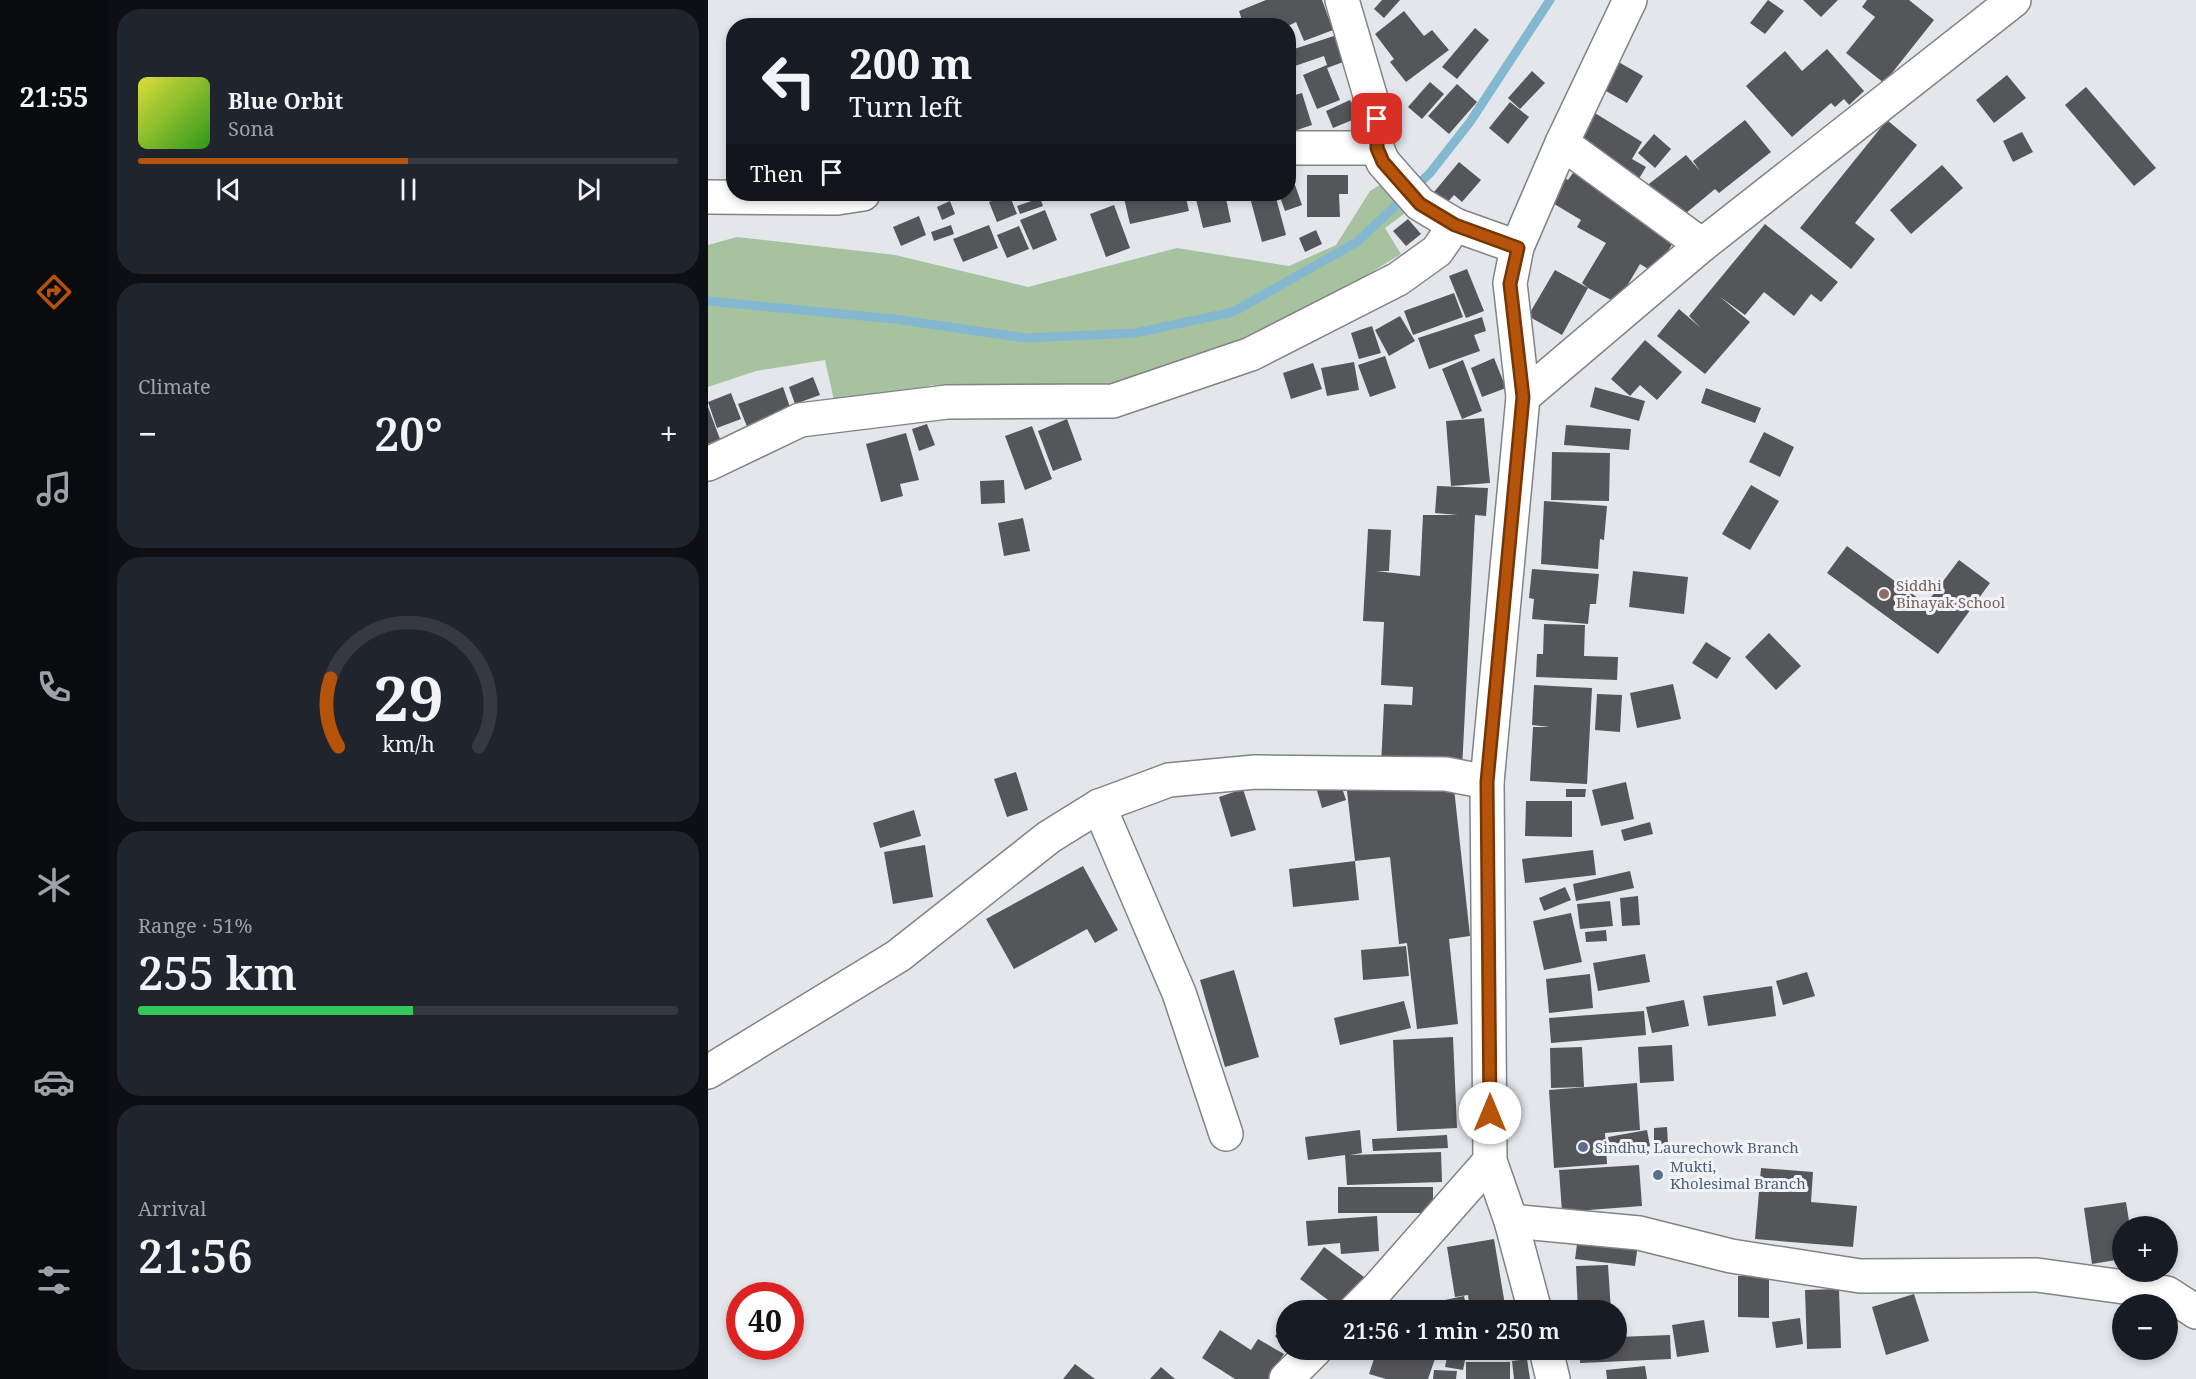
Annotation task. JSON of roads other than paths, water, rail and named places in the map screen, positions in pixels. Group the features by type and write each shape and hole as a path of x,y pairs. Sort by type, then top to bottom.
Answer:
{"street":[{"path":"1342,0 1377,119 1377,148 1383,162 1412,196 1455,225 1518,248"},
{"path":"1532,1300 1511,1221 1490,1161 1487,782 1523,397 1510,284 1518,248 1562,143 1630,0"},
{"path":"1523,397 1702,245 2014,0"},
{"path":"1562,143 1702,245"},
{"path":"1296,148 1377,148"},
{"path":"708,197 726,197"},
{"path":"708,464 800,420 947,402 1113,401 1251,354 1398,279 1437,251 1455,225"},
{"path":"708,1072 898,956 1049,837 1099,806 1169,780 1255,772 1446,774 1487,782"},
{"path":"1099,806 1179,993 1226,1134"},
{"path":"1366,1300 1490,1161"},
{"path":"1511,1221 1639,1233 1731,1256 1860,1276 2037,1275 2167,1293 2196,1312"},
{"path":"1286,1379 1305,1360"},
{"path":"1548,1360 1553,1379"}],"waterway":[{"path":"708,301 894,319 1026,338 1135,333 1233,312 1357,242 1430,173 1470,122 1550,0"}],"place":[{"name":"Siddhi Binayak School","path":"1884,594"},
{"name":"Sindhu, Laurechowk Branch","path":"1583,1147"},
{"name":"Mukti, Kholesimal Branch","path":"1658,1175"}]}
